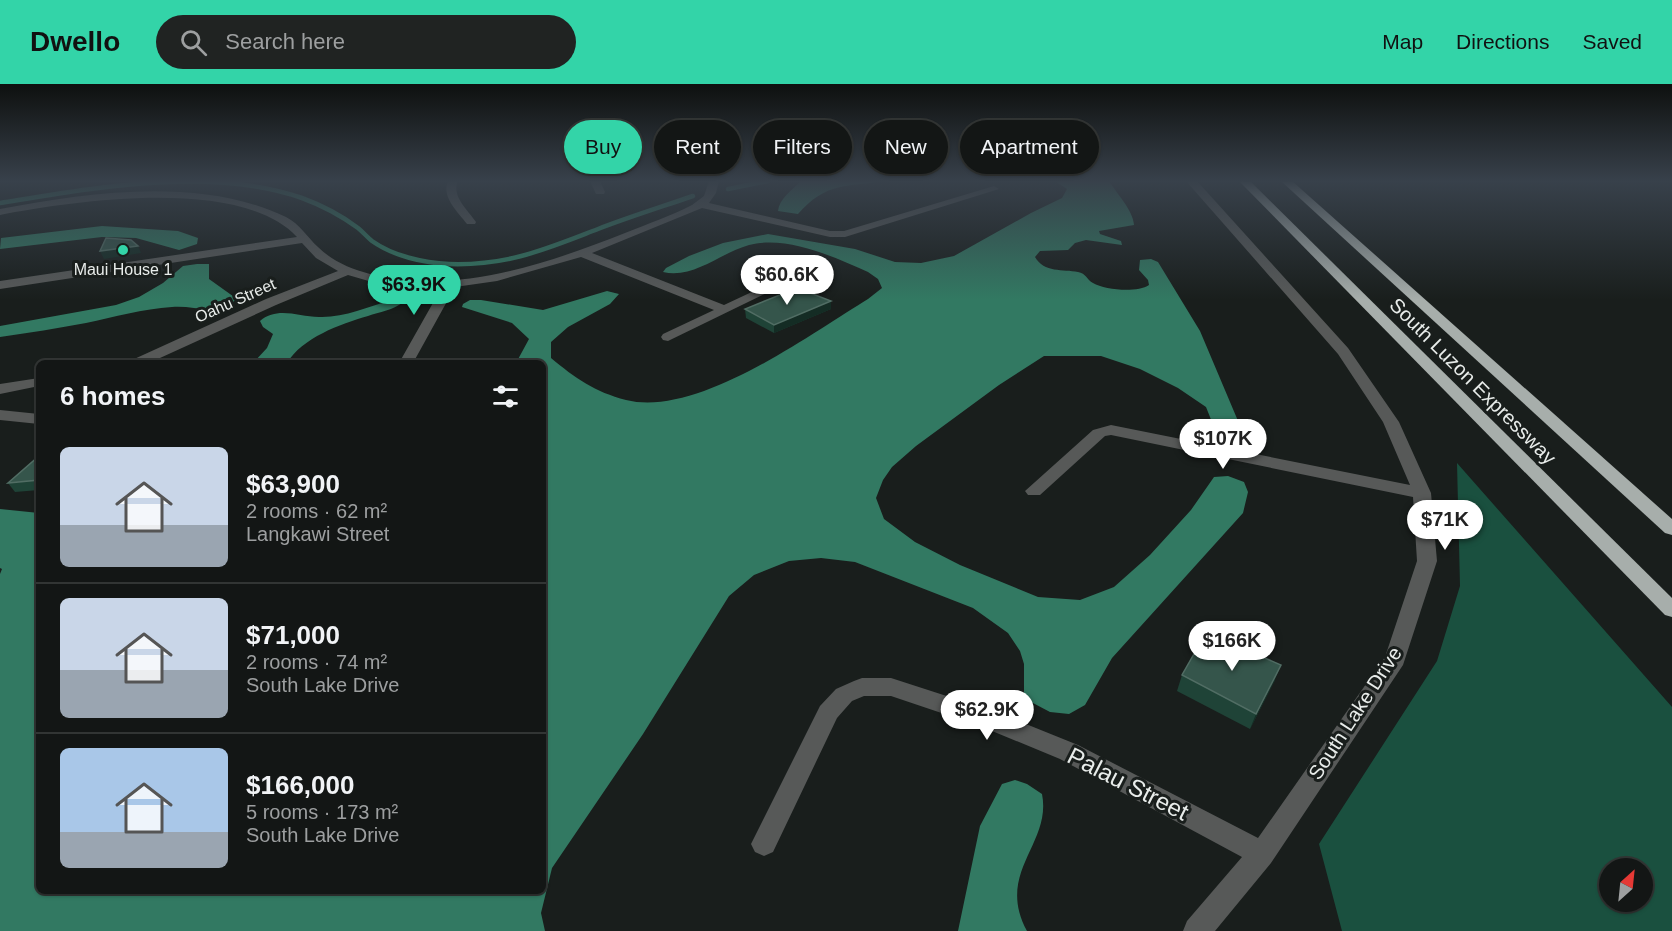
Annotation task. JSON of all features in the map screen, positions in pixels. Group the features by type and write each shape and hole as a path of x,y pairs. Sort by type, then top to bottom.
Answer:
{"highway":[{"name":"South Luzon Expressway","path":"1283,221 1672,610"},
{"name":"South Luzon Expressway","path":"1330,221 1672,530"}],"street":[{"path":"280,221 298,230 314,250 348,271 388,281 450,285 525,273 663,221"},
{"path":"771,221 830,234 845,234 890,221"},
{"name":"South Lake Drive","path":"1197,931 1262,854 1395,659 1427,561 1422,493 1391,422 1343,351 1226,221"},
{"path":"0,285 306,239"},
{"path":"581,253 725,310"},
{"name":"Oahu Street","path":"144,360 270,302 348,271"},
{"path":"408,360 450,285"},
{"path":"668,337 777,285"},
{"path":"0,389 36,383"},
{"path":"0,416 36,419"},
{"path":"1034,491 1099,433 1111,430 1422,493"},
{"name":"Palau Street","path":"764,844 828,712 844,695 862,687 891,687 988,719 1069,752 1262,854"}],"shaded area":[{"path":"1018,221 1133,221 1134,225 1099,231 1100,234 1121,241 1122,245 1086,240 1075,243 1068,250 1040,251 1035,257 1043,266 1081,273 1098,285 1121,290 1137,289 1149,285 1148,280 1139,270 1140,260 1151,259 1158,262 1200,331 1242,434 1240,439 1230,440 1216,432 1206,407 1178,388 1140,369 1101,356 1044,356 999,385 916,446 892,467 883,480 876,498 884,519 915,542 960,565 1038,597 1080,600 1114,587 1150,555 1191,510 1214,477 1228,476 1244,482 1248,492 1243,513 1112,658 1085,705 1069,714 1050,712 1031,702 1024,695 1024,664 1020,651 1008,633 973,608 855,562 821,558 789,561 754,575 729,596 643,734 552,868 546,893 546,360 518,360 529,339 512,323 462,307 463,304 470,300 481,300 543,310 607,291 619,294 610,304 568,327 551,342 551,358 586,384 605,393 626,400 654,402 685,397 751,370 784,352 882,288 878,279 855,266 810,249 779,243 749,245 685,272 663,272 666,268 689,256 723,243 768,234 855,249 895,262 921,263 954,256"},
{"path":"102,226 178,231 198,238 197,244 179,250 136,238 102,237 0,249 1,238"},
{"path":"209,264 209,279 237,299 221,308 161,308 0,337 0,326 116,305 139,297 163,283 183,266"},
{"path":"391,300 403,302 391,309 323,333 302,346 289,360 256,360 267,348 273,334 263,327 260,321 267,317 288,313 328,317 355,312"},
{"path":"1457,463 1672,707 1672,931 1342,931 1319,844 1437,661 1460,586"},
{"path":"0,509 36,513 36,894 546,894 541,913 545,931 0,931 0,574 2,569 0,568"},
{"path":"1015,780 1027,784 1042,794 1043,812 1039,828 1020,875 1017,892 1019,910 1027,931 958,931 980,826 1002,784"}],"building":[{"path":"106,238 131,240 138,246 100,251"},
{"path":"797,288 831,301 774,325 745,309"},
{"path":"36,459 36,480 8,483"},
{"path":"1206,633 1281,665 1256,714 1182,675"}],"waterway":[{"path":"347,221 372,241 399,255 449,264 490,262 526,255 620,221"}],"place":[{"name":"Maui House 1","path":"123,250"}]}
